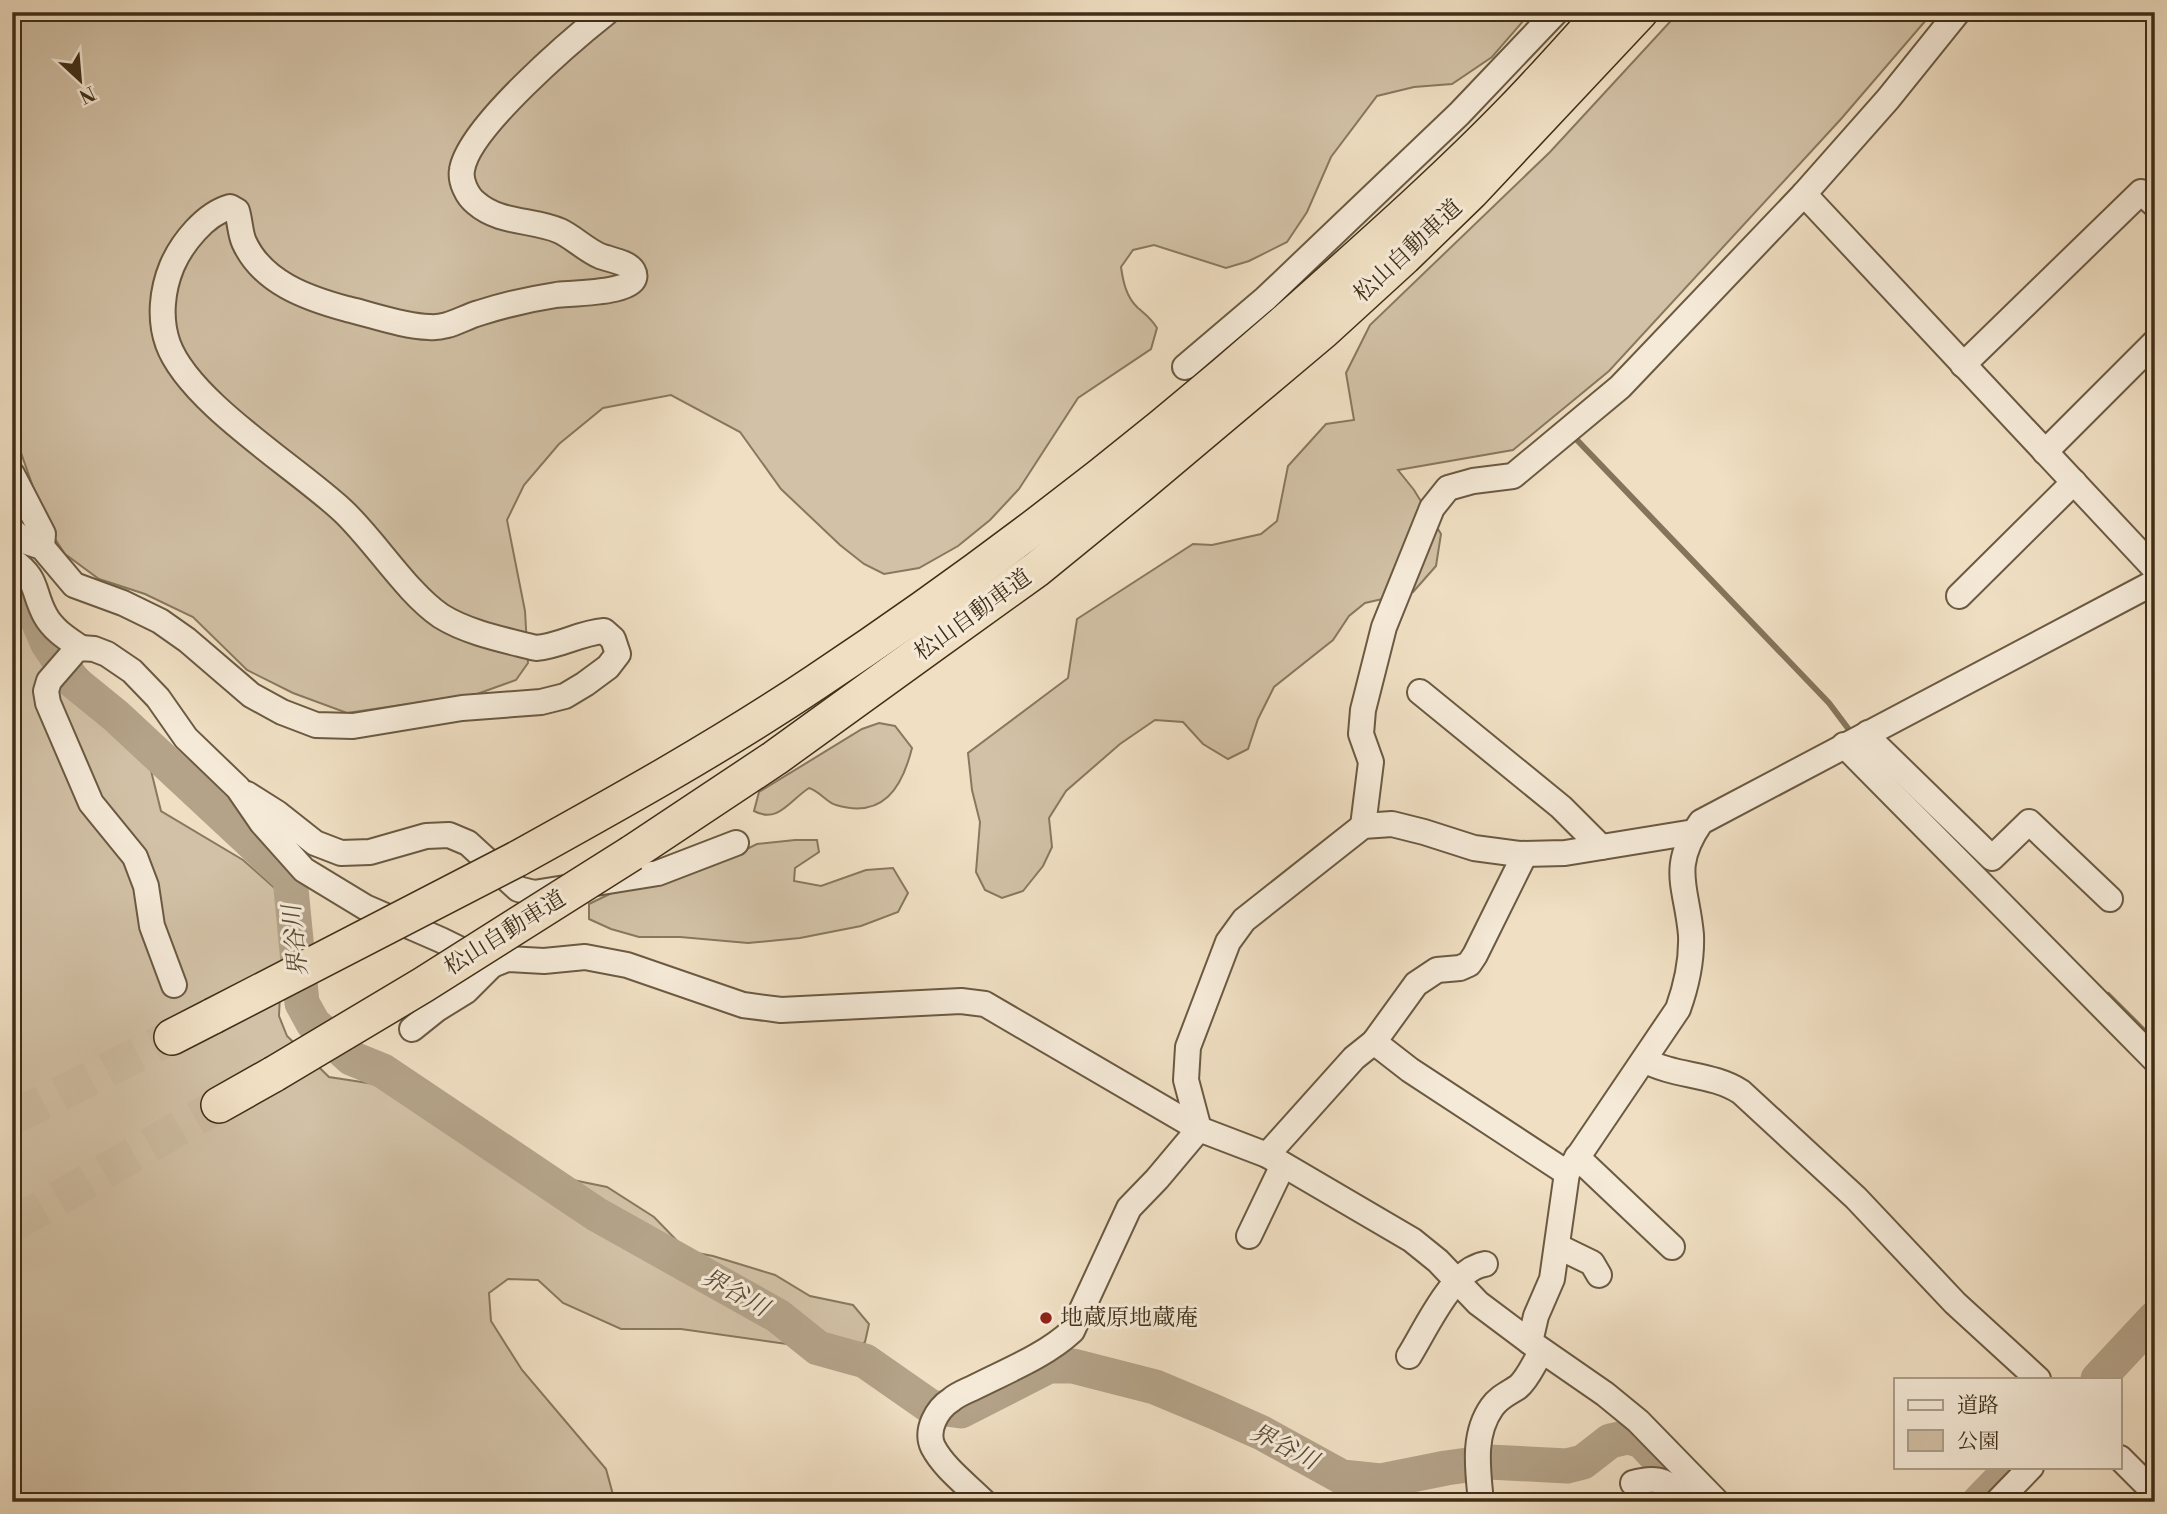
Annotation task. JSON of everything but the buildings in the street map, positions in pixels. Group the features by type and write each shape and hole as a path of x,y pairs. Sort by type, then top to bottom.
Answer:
{"highway":[{"name":"松山自動車道","path":"172,1037 517,859 710,749 814,684 913,616 1122,460 1235,367 1378,239 1513,110 1603,12"},
{"name":"松山自動車道","path":"219,1105 423,985 632,853 775,758 1037,569 1322,331 1404,257 1471,192 1640,12"}],"street":[{"path":"12,530 24,541 42,547 74,585 123,603 160,621 187,640 251,695 282,712 316,725 353,726 463,708 541,702 565,696 608,667 618,654 613,639 604,631 587,632 548,647 536,648 455,624 427,605 354,522 329,498 202,394 184,373 168,344 162,316 165,283 178,253 202,225 219,210 230,206 237,211 249,253 260,267 278,281 323,303 428,327 452,324 514,303 626,287 633,282 633,270 600,256 563,233 509,220 486,210 467,193 462,172 469,153 481,136 533,75 607,12"},
{"path":"1185,367 1265,299 1459,114 1556,12"},
{"path":"1363,826 1371,762 1361,734 1363,710 1384,627 1432,508 1448,488 1473,481 1513,476 1620,387 1804,194 1888,99 1958,12"},
{"path":"1964,365 2141,192 2155,205"},
{"path":"1804,194 2155,569"},
{"path":"2045,452 2155,342"},
{"path":"12,474 43,534 42,547"},
{"path":"1959,596 2074,482"},
{"path":"12,560 26,570 37,591 44,614 56,630 78,650"},
{"path":"1481,1502 1478,1464 1484,1421 1493,1405 1506,1392 1520,1386 1536,1347 1536,1316 1549,1290 1572,1165 1678,1009 1686,987 1691,964 1690,934 1681,866 1686,848 1701,822 2155,582"},
{"path":"174,985 152,926 146,886 135,857 91,803 48,703 46,691 49,681 78,650 93,649 107,654 132,671 158,698 186,738 238,788 315,842 341,853 369,852 426,836 449,835 468,843 518,889 534,893 658,873 736,843"},
{"path":"1420,692 1561,807 1601,847"},
{"path":"1856,739 1876,744 1992,858 2029,822 2110,899"},
{"path":"1856,739 2155,1060"},
{"path":"238,788 262,823 304,870 365,907 492,965"},
{"path":"1199,1129 1186,1080 1188,1047 1228,942 1244,920 1363,826 1392,824 1474,848 1525,854 1565,853 1694,832"},
{"path":"1248,1236 1275,1160 1354,1058 1374,1042 1416,984 1437,970 1460,968 1469,964 1525,854"},
{"path":"412,1029 466,991 492,965 507,959 544,961 585,957 627,965 743,1005 781,1010 976,1001 998,1010 1199,1129 1275,1160 1412,1240 1438,1261 1478,1303 1605,1394 1638,1421 1671,1473 1674,1487 1687,1502"},
{"path":"1374,1042 1410,1070 1572,1165 1672,1247"},
{"path":"1644,1060 1658,1068 1727,1083 1741,1092 1856,1198 1955,1303 2037,1378"},
{"path":"984,1502 944,1463 932,1444 931,1429 935,1417 950,1400 1038,1355 1072,1331 1129,1208 1199,1129"},
{"path":"1558,1246 1592,1263 1600,1275"},
{"path":"1409,1356 1456,1281 1475,1265 1485,1264"},
{"path":"2122,1460 2155,1493"},
{"path":"1997,1502 2030,1468"},
{"path":"1633,1483 1671,1473 1717,1502"}],"green space":[{"path":"12,12 1531,12 1492,57 1452,84 1414,87 1377,96 1331,157 1307,212 1287,242 1249,261 1226,268 1154,245 1133,250 1121,267 1131,299 1157,328 1151,349 1078,398 1019,489 990,520 958,546 919,568 884,574 864,564 840,545 781,489 740,432 671,395 603,408 559,444 524,485 507,520 525,611 528,663 516,680 477,694 347,713 293,693 247,670 193,617 145,594 99,579 65,554 47,527 12,427"},
{"path":"1679,12 1933,12 1841,119 1609,371 1513,450 1398,470 1414,490 1441,534 1436,566 1413,592 1365,603 1349,616 1333,640 1274,687 1258,719 1248,749 1228,759 1203,744 1183,722 1155,720 1120,744 1066,791 1049,818 1052,847 1043,866 1023,891 1002,898 985,890 976,872 980,822 972,790 968,753 1068,678 1077,619 1193,544 1212,545 1261,534 1277,521 1288,466 1326,424 1354,420 1346,373 1370,325 1550,152"},
{"path":"12,592 139,722 161,811 243,860 278,891 282,948 279,1016 287,1036 329,1077 381,1085 529,1182 573,1180 607,1187 654,1217 687,1251 775,1275 810,1296 853,1305 869,1324 865,1342 851,1350 681,1329 621,1329 563,1303 538,1280 508,1279 489,1293 491,1321 522,1370 606,1469 615,1502 12,1502"},
{"path":"879,723 895,726 912,748 903,776 888,797 866,808 852,808 836,805 809,788 777,813 770,815 754,811 759,792 862,729"},
{"path":"817,840 819,852 795,868 794,881 821,886 866,870 893,868 908,893 898,912 861,926 800,938 748,943 680,937 639,937 589,919 589,904 620,889 672,879 714,865 757,844"}],"waterway":[{"path":"1577,440 1829,703 1853,735"},
{"name":"界谷川","path":"25,590 47,642 73,681 116,716 290,878 302,1003 313,1023 351,1058 383,1071 596,1214 778,1316 818,1348 865,1361 931,1407 961,1411 1049,1366 1073,1366 1155,1387 1262,1433 1342,1477 1381,1481 1489,1462 1567,1466 1583,1462 1610,1441 1628,1437 1642,1441 1699,1502"},
{"path":"2108,995 2155,1042"},
{"name":"界谷川","path":"2099,1378 2155,1318"},
{"name":"界谷川","path":"1979,1502 2012,1468"}],"tunnel":[{"path":"12,1118 172,1037"},
{"path":"12,1225 219,1105"}],"place":[{"name":"地蔵原地蔵庵","path":"1046,1318"}]}
